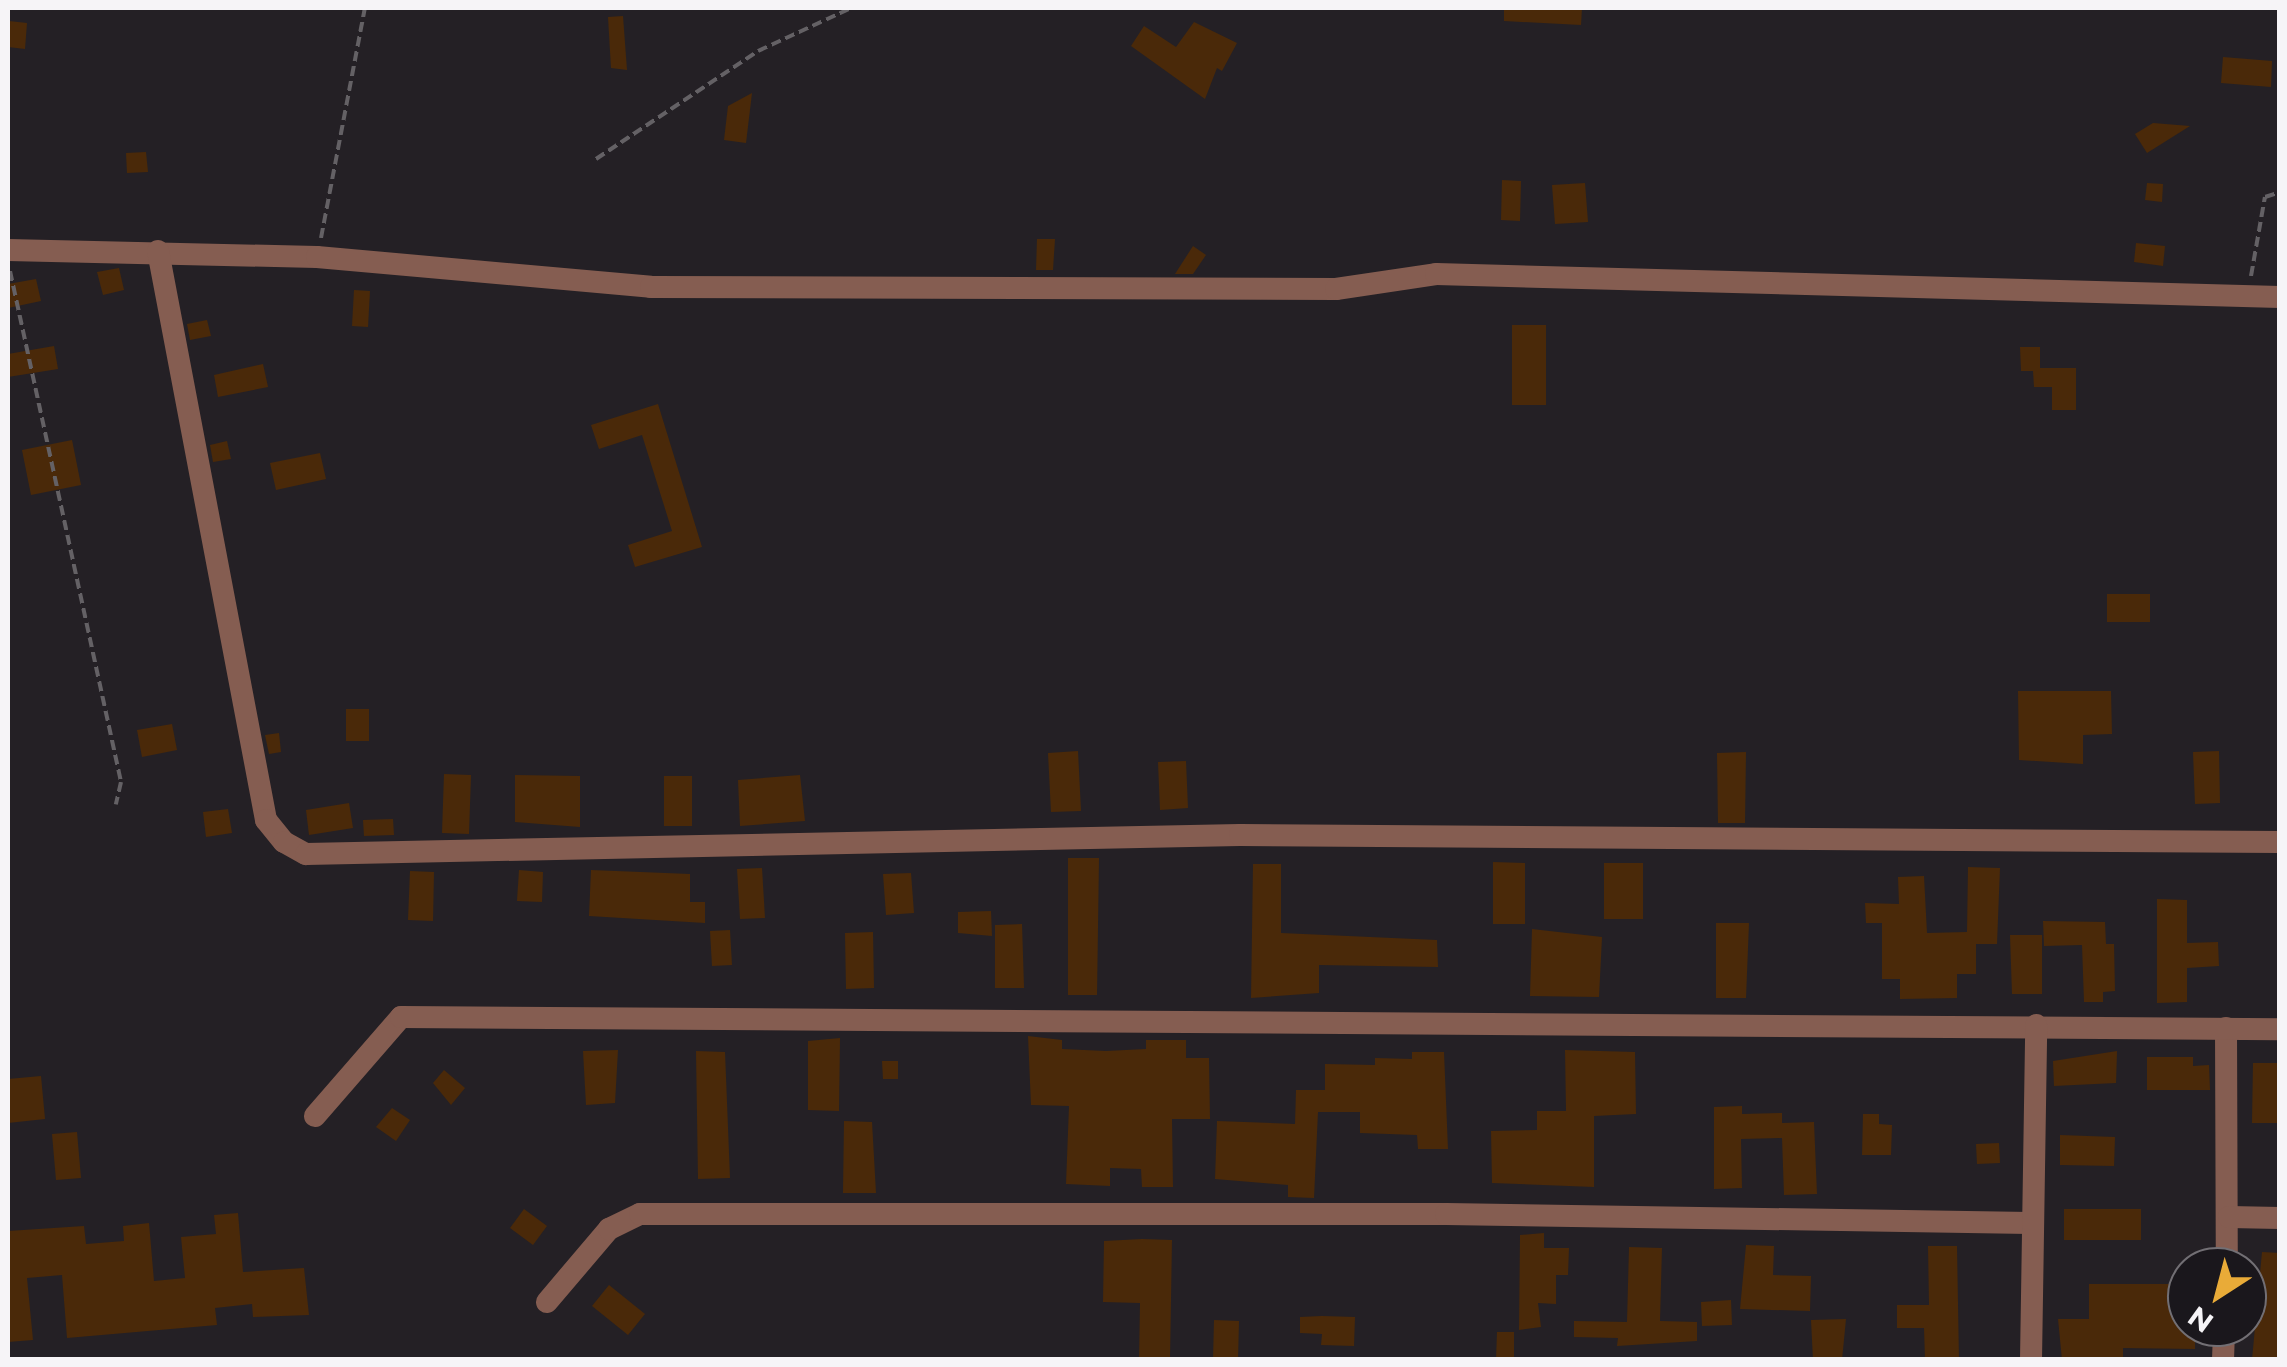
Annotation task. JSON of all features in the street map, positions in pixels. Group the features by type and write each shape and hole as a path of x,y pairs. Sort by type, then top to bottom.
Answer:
{"street":[{"path":"8,250 317,258 651,287 1336,289 1436,274 2280,297"},
{"path":"158,251 266,820 284,842 306,854 1240,835 2280,842"},
{"path":"315,1116 400,1017 2280,1029"},
{"path":"2031,1360 2030,1223 2036,1025"},
{"path":"2226,1028 2227,1247"},
{"path":"547,1302 609,1229 640,1214 1446,1214 2030,1223"},
{"path":"2228,1217 2280,1218"}],"path":[{"path":"317,258 367,8"},
{"path":"596,159 758,52 851,8"},
{"path":"2280,9 2280,30"},
{"path":"2248,296 2265,198 2280,192"},
{"path":"8,259 121,782 116,804"}],"building":[{"path":"1504,8 1582,8 1581,25 1504,21"},
{"path":"623,16 627,70 611,68 608,17"},
{"path":"9,21 27,23 25,49 8,47"},
{"path":"1194,22 1237,43 1222,71 1217,68 1205,99 1131,46 1144,26 1176,47"},
{"path":"2223,57 2272,61 2271,87 2221,83"},
{"path":"752,93 746,143 724,140 728,106"},
{"path":"2153,123 2190,126 2147,153 2135,134"},
{"path":"146,152 148,172 127,173 126,153"},
{"path":"1502,180 1521,181 1520,221 1501,220"},
{"path":"1585,183 1588,222 1555,224 1552,185"},
{"path":"2147,183 2163,184 2162,202 2145,200"},
{"path":"1037,239 1055,239 1053,270 1036,270"},
{"path":"2136,243 2165,246 2163,266 2134,262"},
{"path":"1193,246 1206,255 1193,274 1175,274"},
{"path":"119,268 124,290 103,295 97,272"},
{"path":"36,279 41,301 8,308 8,284"},
{"path":"354,290 370,291 368,327 352,326"},
{"path":"207,320 211,336 190,340 187,324"},
{"path":"1512,325 1546,325 1546,405 1512,405"},
{"path":"54,346 58,369 8,377 8,354"},
{"path":"2020,347 2040,347 2040,368 2076,368 2076,410 2052,410 2052,387 2034,387 2033,371 2021,371"},
{"path":"263,364 268,387 218,397 214,375"},
{"path":"658,404 702,547 635,567 628,545 672,531 642,435 599,449 591,425"},
{"path":"72,440 81,485 31,495 22,450"},
{"path":"227,441 231,459 213,462 210,445"},
{"path":"320,453 326,479 276,490 270,463"},
{"path":"2107,594 2150,594 2150,622 2107,622"},
{"path":"2018,691 2111,691 2112,734 2083,735 2083,764 2019,760"},
{"path":"346,709 369,709 369,741 346,741"},
{"path":"172,724 177,750 142,757 137,730"},
{"path":"279,733 281,752 269,754 265,735"},
{"path":"1078,751 1081,811 1051,812 1048,753"},
{"path":"2219,751 2220,803 2195,804 2193,752"},
{"path":"1746,752 1745,823 1718,823 1717,753"},
{"path":"1186,761 1188,808 1160,810 1158,762"},
{"path":"444,774 471,775 469,834 442,833"},
{"path":"515,775 580,776 580,827 515,822"},
{"path":"800,775 805,821 740,826 738,780"},
{"path":"664,776 692,776 692,826 664,826"},
{"path":"349,803 353,828 309,835 306,810"},
{"path":"228,809 232,833 206,837 203,812"},
{"path":"393,819 394,835 364,836 363,820"},
{"path":"1068,858 1099,858 1097,995 1068,995"},
{"path":"1493,862 1525,863 1525,924 1493,924"},
{"path":"1604,863 1643,863 1643,919 1604,919"},
{"path":"1253,864 1281,864 1281,933 1437,940 1438,967 1319,965 1319,993 1251,998"},
{"path":"1968,867 2000,868 1997,944 1976,944 1976,974 1957,974 1957,998 1900,999 1900,979 1882,979 1882,923 1866,923 1865,903 1899,904 1898,877 1924,876 1927,933 1967,932"},
{"path":"762,868 765,918 740,919 737,869"},
{"path":"519,870 543,872 542,902 517,901"},
{"path":"591,870 690,874 690,902 705,902 705,923 589,916"},
{"path":"410,871 434,872 433,921 408,920"},
{"path":"911,873 914,913 886,915 883,874"},
{"path":"2157,899 2187,900 2187,943 2218,942 2219,966 2187,968 2187,1002 2157,1003"},
{"path":"991,911 992,936 958,933 958,912"},
{"path":"2043,921 2105,922 2106,944 2114,944 2115,991 2103,992 2103,1002 2084,1002 2082,945 2044,946"},
{"path":"1716,923 1749,923 1746,998 1716,998"},
{"path":"1022,924 1024,988 995,988 995,925"},
{"path":"1532,929 1602,937 1599,997 1530,996"},
{"path":"730,930 732,965 712,966 710,931"},
{"path":"873,932 874,988 846,989 845,933"},
{"path":"2010,935 2042,935 2042,994 2012,994"},
{"path":"1028,1036 1062,1040 1062,1049 1106,1051 1146,1049 1146,1040 1186,1040 1186,1058 1209,1058 1210,1119 1172,1119 1173,1187 1142,1187 1141,1169 1110,1168 1110,1186 1066,1184 1069,1106 1031,1105"},
{"path":"840,1038 839,1111 808,1110 808,1041"},
{"path":"618,1050 615,1103 586,1105 583,1051"},
{"path":"1565,1050 1635,1052 1636,1114 1594,1116 1594,1187 1492,1183 1491,1131 1537,1130 1537,1111 1566,1111"},
{"path":"696,1051 725,1052 730,1178 698,1179"},
{"path":"2117,1051 2116,1083 2054,1086 2053,1061"},
{"path":"1412,1052 1444,1052 1448,1149 1418,1149 1417,1135 1360,1133 1360,1112 1318,1112 1314,1198 1288,1197 1288,1185 1215,1179 1217,1121 1295,1124 1296,1090 1325,1090 1325,1064 1375,1065 1375,1058 1412,1059"},
{"path":"2147,1057 2193,1057 2193,1066 2209,1065 2210,1090 2147,1090"},
{"path":"882,1061 898,1061 898,1079 883,1079"},
{"path":"2253,1063 2280,1063 2280,1123 2252,1123"},
{"path":"444,1070 465,1088 451,1105 433,1083"},
{"path":"41,1076 45,1119 8,1123 8,1079"},
{"path":"1742,1106 1742,1114 1782,1113 1782,1123 1814,1122 1817,1194 1784,1195 1782,1138 1741,1139 1742,1188 1714,1189 1714,1107"},
{"path":"392,1108 410,1120 396,1141 376,1127"},
{"path":"1863,1114 1879,1114 1879,1124 1892,1125 1891,1155 1862,1155"},
{"path":"844,1121 872,1122 876,1193 843,1193"},
{"path":"77,1132 81,1178 56,1180 52,1134"},
{"path":"2060,1135 2115,1137 2114,1166 2060,1165"},
{"path":"1999,1143 2000,1163 1977,1164 1976,1144"},
{"path":"524,1209 547,1226 533,1245 510,1228"},
{"path":"2064,1209 2141,1209 2141,1240 2064,1240"},
{"path":"238,1213 243,1272 304,1268 309,1315 253,1317 252,1304 215,1308 217,1325 67,1338 62,1275 27,1278 33,1340 8,1342 8,1231 84,1226 86,1244 124,1241 123,1226 149,1223 154,1281 185,1278 181,1237 216,1234 214,1215"},
{"path":"1544,1233 1544,1248 1569,1248 1568,1275 1556,1275 1556,1304 1538,1303 1541,1327 1519,1330 1520,1235"},
{"path":"1172,1240 1170,1360 1139,1360 1140,1303 1103,1302 1104,1241"},
{"path":"1746,1245 1774,1246 1773,1275 1811,1276 1810,1311 1740,1309"},
{"path":"1928,1246 1957,1246 1959,1360 1925,1360 1924,1328 1897,1328 1897,1305 1929,1305"},
{"path":"1629,1247 1662,1248 1660,1321 1697,1322 1697,1341 1617,1346 1618,1338 1574,1337 1574,1321 1627,1322"},
{"path":"2267,1252 2280,1253 2280,1360 2252,1360 2253,1347 2267,1347"},
{"path":"2089,1284 2167,1284 2167,1347 2195,1349 2123,1348 2123,1360 2062,1360 2058,1319 2089,1319"},
{"path":"609,1285 645,1314 628,1335 592,1306"},
{"path":"1731,1300 1732,1325 1702,1326 1701,1302"},
{"path":"1300,1317 1355,1317 1354,1346 1321,1345 1322,1334 1300,1333"},
{"path":"1846,1319 1842,1360 1813,1360 1811,1320"},
{"path":"1214,1320 1239,1321 1238,1360 1213,1360"},
{"path":"1497,1332 1514,1332 1514,1360 1496,1360"}]}
